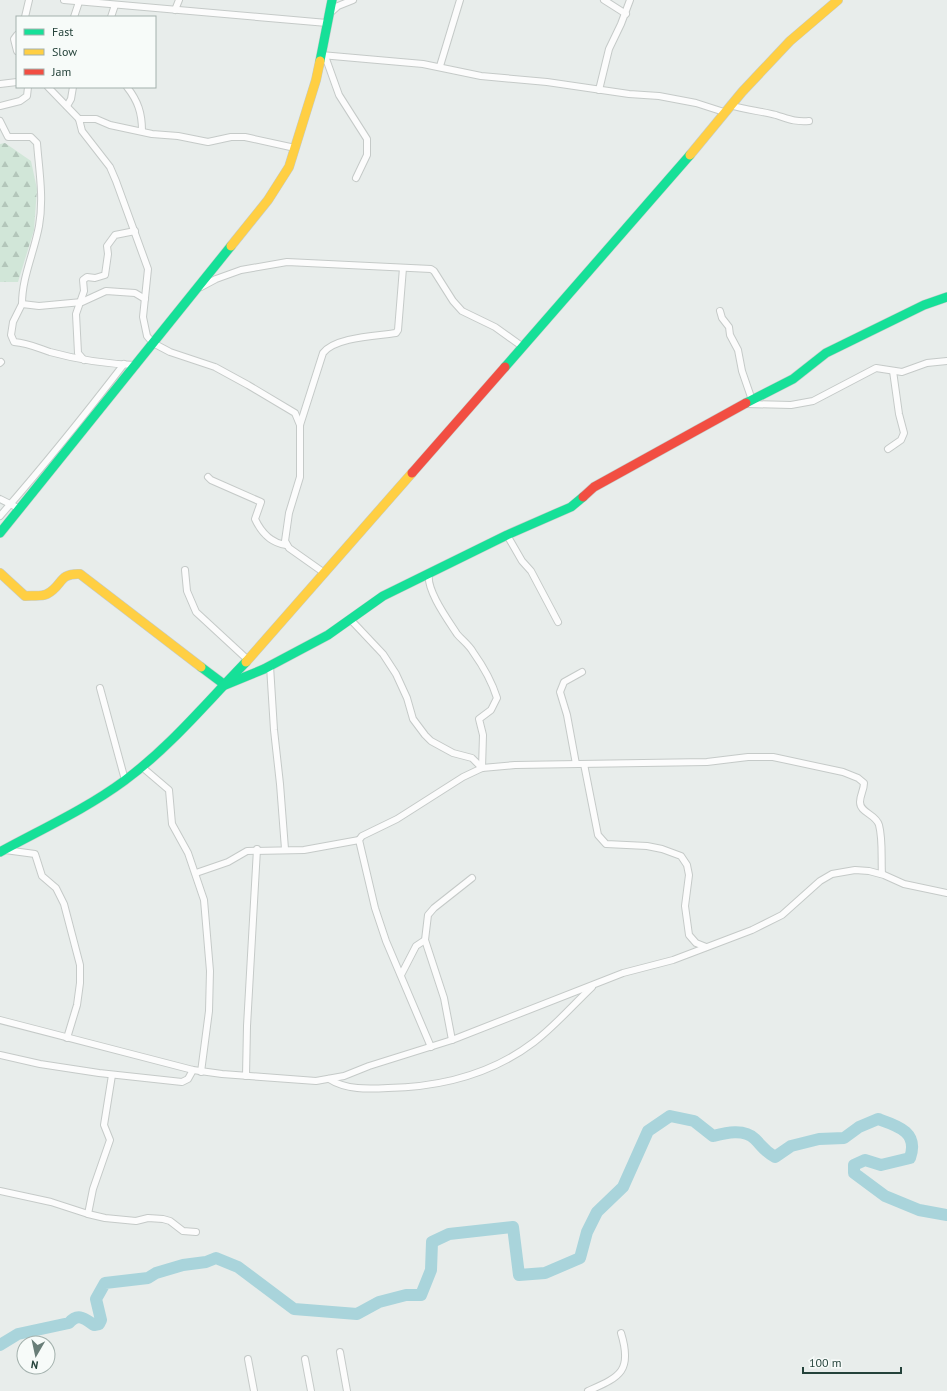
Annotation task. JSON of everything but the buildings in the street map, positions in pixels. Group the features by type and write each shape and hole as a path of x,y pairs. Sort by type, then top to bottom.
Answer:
{"street":[{"path":"25,16 29,0"},
{"path":"64,0 175,10 328,18"},
{"path":"175,10 179,0"},
{"path":"0,533 197,289 272,194 289,168 323,55 332,0"},
{"path":"328,18 338,6 352,0"},
{"path":"440,66 460,0"},
{"path":"604,0 626,14"},
{"path":"599,90 609,49 626,14 630,0"},
{"path":"2,851 97,799 126,780 142,767 225,685 671,178 730,105 790,41 838,0"},
{"path":"74,16 79,2"},
{"path":"111,16 115,5"},
{"path":"16,36 14,39 16,47"},
{"path":"323,55 440,66 481,76 547,82 599,90 659,96 696,103 724,112"},
{"path":"323,55 338,95 367,139 367,155 356,178"},
{"path":"0,84 16,82"},
{"path":"0,106 20,101 27,96 28,88"},
{"path":"49,88 79,119 82,131 110,167 148,269 144,330 147,336 153,343 170,352 215,367 248,385 294,413 300,425"},
{"path":"67,106 71,99 73,88"},
{"path":"128,88 136,98 140,110 142,131"},
{"path":"730,105 777,116 786,120 797,122 809,121"},
{"path":"79,119 96,119 110,125 152,134 178,136 208,142 231,137 245,137 295,148"},
{"path":"0,121 8,138 31,137 37,143 42,200 39,225 22,286 22,304 13,322 11,335 14,342 26,342 48,351 86,361 136,365"},
{"path":"86,361 78,353 76,314 82,302 84,290 83,280 86,277 95,278 105,275 108,254 107,246 115,235 135,231"},
{"path":"197,289 216,279 241,270 287,262 426,268 434,271 453,301 462,311 495,327 523,347"},
{"path":"286,545 285,537 289,513 300,477 300,425 320,360 326,348 331,345 351,340 396,333 398,330 403,268"},
{"path":"22,304 39,306 82,302 106,291 135,293 145,299"},
{"path":"225,685 270,666 328,635 383,596 507,534 571,507 594,487 793,379 826,353 924,305 947,297"},
{"path":"720,311 722,318 729,327 730,335 738,350 749,402"},
{"path":"749,402 791,405 813,401 876,368 902,372 927,363 947,361"},
{"path":"0,516 43,463 58,449 124,364"},
{"path":"888,449 901,440 904,433 899,414 894,371"},
{"path":"208,476 211,480 261,502 255,519 261,532 279,544 286,545 323,572"},
{"path":"0,499 20,509"},
{"path":"507,534 522,561 531,571 558,622"},
{"path":"185,570 187,591 196,612 248,660"},
{"path":"0,573 25,596 46,594 56,587 62,577 69,572 80,574 225,685"},
{"path":"429,574 428,583 434,595 457,633 472,650 481,664 497,698 491,710 479,719 483,735 482,768"},
{"path":"350,619 383,654 407,698 413,719 425,735 431,741 454,753 472,758 482,768"},
{"path":"270,666 274,730 285,849"},
{"path":"576,764 567,715 560,692 564,682 582,672"},
{"path":"100,688 126,780"},
{"path":"196,873 228,862 247,851 257,849 304,850 359,840 362,836 397,819 451,785 482,768 515,765 707,762 748,757 773,757 850,774 864,784 860,802 862,807 874,817 879,825 882,874"},
{"path":"584,764 598,835 606,844 647,846 662,849 681,856 687,865 689,875 685,906 689,935 696,943 706,948"},
{"path":"142,767 169,790 172,824 185,847 196,873 204,900 210,971 209,1011 201,1072"},
{"path":"359,840 375,908 386,941 431,1047"},
{"path":"246,1076 247,1026 252,969 257,849"},
{"path":"2,851 35,854 42,876 56,888 64,904 80,965 80,983 77,1005 67,1038"},
{"path":"0,1020 201,1072 316,1081 344,1076 370,1066 452,1040 623,973 658,965 752,930 782,915 820,881 832,874 855,870 882,874 904,884 947,893"},
{"path":"452,1040 444,998 425,940 428,915 434,908 472,878"},
{"path":"401,975 416,946 425,940"},
{"path":"329,1079 336,1084 357,1088 393,1088 425,1086 472,1075 495,1066 534,1042 594,985"},
{"path":"0,1055 40,1064 112,1075 182,1082 188,1079 193,1070"},
{"path":"88,1214 93,1189 110,1140 104,1125 112,1075"},
{"path":"0,1191 105,1218 136,1221 148,1218 163,1219 170,1221 183,1231 196,1232"},
{"path":"588,1391 614,1379 620,1372 624,1362 625,1346 621,1333"},
{"path":"340,1352 348,1391"},
{"path":"305,1358 311,1391"},
{"path":"248,1359 254,1391"}],"green space":[{"path":"5,143 31,161 37,189 34,230 18,282 0,282 0,144"}],"waterway":[{"path":"0,1345 18,1334 69,1323 78,1317 94,1325 99,1324 101,1320 96,1299 105,1283 148,1278 156,1273 183,1265 206,1262 216,1258 238,1267 294,1309 357,1314 379,1302 406,1295 421,1295 431,1270 432,1242 449,1234 513,1227 519,1275 545,1273 580,1258 587,1232 597,1212 623,1187 648,1131 670,1116 694,1121 713,1136 734,1132 745,1133 755,1139 766,1151 775,1157 791,1146 819,1139 844,1138 859,1127 878,1119 893,1124 905,1131 909,1136 912,1142 910,1158 881,1165 865,1160 854,1165 854,1173 885,1196 919,1210 947,1215"}],"traffic: fast":[{"path":"320,61 332,0"},
{"path":"505,367 690,155"},
{"path":"0,533 231,246"},
{"path":"746,403 793,379 826,353 924,305 947,297"},
{"path":"201,667 225,685 264,669 328,635 383,596 507,535 571,507 583,497"},
{"path":"0,852 79,810 124,781 141,768 188,724 246,662"}],"traffic: slow":[{"path":"690,155 742,92 790,41 838,0"},
{"path":"231,246 268,200 289,167 316,80 320,61"},
{"path":"246,662 412,473"},
{"path":"0,573 25,596 47,594 52,591 64,578 73,574 80,574 201,667"}],"traffic: jam":[{"path":"412,473 505,367"},
{"path":"583,497 594,487 746,403"}]}
